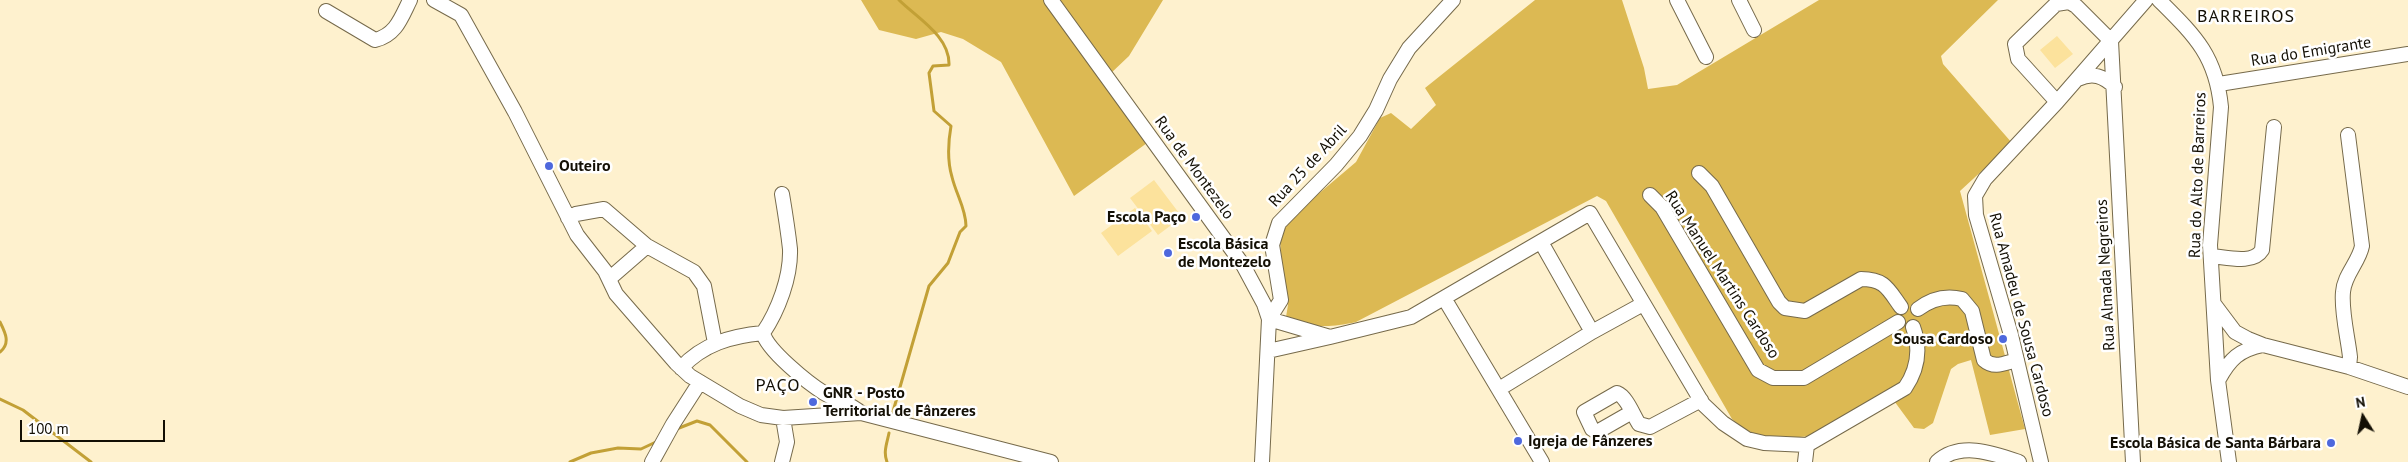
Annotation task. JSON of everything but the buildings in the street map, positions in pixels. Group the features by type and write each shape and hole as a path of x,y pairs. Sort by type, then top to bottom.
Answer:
{"street":[{"path":"326,11 375,40 394,31 410,0"},
{"path":"434,0 461,15 515,112 576,235 608,279 616,294 682,368 700,382 740,406 761,415 783,418 861,414 1051,462"},
{"name":"Rua de Montezelo","path":"1051,0 1244,265 1260,296 1269,319 1262,462"},
{"name":"Rua 25 de Abril","path":"1269,319 1281,300 1272,245 1274,232 1279,223 1336,165 1360,136 1376,110 1390,79 1409,48 1453,0"},
{"path":"1677,0 1706,57"},
{"path":"1739,0 1754,30"},
{"name":"Rua Amadeu de Sousa Cardoso","path":"2041,462 2017,360 1976,215 1975,196 1985,179 2058,102 2146,0"},
{"name":"Rua do Alto de Barreiros","path":"2159,0 2193,35 2211,62 2219,84 2221,107 2211,256 2218,380 2229,462"},
{"path":"2058,102 2018,59 2015,44 2018,39 2056,4 2062,1 2076,6 2111,41"},
{"name":"Rua Almada Negreiros","path":"2111,41 2115,87 2133,462"},
{"name":"Rua do Emigrante","path":"2219,84 2408,54"},
{"path":"2078,79 2092,74 2102,76 2115,87"},
{"path":"2211,256 2253,258 2259,255 2262,250 2274,127"},
{"path":"2348,135 2362,246 2361,253 2346,278 2343,292 2350,357 2349,366"},
{"path":"1699,173 1712,186 1779,302 1785,308 1805,311 1861,279 1878,280 1887,287 1900,307"},
{"path":"682,368 691,357 715,343 762,333 774,317 788,271 790,250 782,194"},
{"name":"Rua Manuel Martins Cardoso","path":"1650,195 1662,207 1758,370 1773,378 1804,378 1898,322"},
{"path":"568,218 576,214 604,209 647,246 694,272 704,286 715,343"},
{"path":"1268,351 1411,317 1590,213 1701,400 1724,423 1747,439 1764,443 1807,445 1905,388 1914,375 1917,364 1918,344 1913,327"},
{"path":"1542,242 1592,332"},
{"path":"608,279 647,246"},
{"path":"1444,298 1542,462"},
{"path":"1918,309 1929,301 1941,298 1962,299 1972,311 1984,360 1989,365 1998,365 2017,360"},
{"path":"1499,389 1592,332 1643,304"},
{"path":"1912,304 1918,309 1919,322 1913,327 1905,328 1898,322 1897,312 1900,307 1912,304"},
{"path":"2213,304 2235,332 2263,345 2349,366 2408,387"},
{"path":"1269,319 1330,337"},
{"path":"2235,332 2236,354"},
{"path":"762,333 768,346 799,374 825,394 852,405 861,414"},
{"path":"2218,380 2228,362 2236,354 2263,345"},
{"path":"652,462 661,449 673,424 700,382"},
{"path":"825,394 825,415"},
{"path":"1632,412 1639,424 1650,427 1701,400"},
{"path":"782,462 787,442 783,418"},
{"path":"1805,462 1807,445"},
{"path":"1937,462 1946,453 1967,449 2000,455 2019,462"}],"shaded area":[{"path":"861,0 1163,0 1129,56 1109,75 1158,135 1074,196 1001,62 963,39 941,32 916,39 879,30"},
{"path":"1535,0 1622,0 1644,68 1648,89 1677,85 1819,0 1998,0 1941,56 1943,64 2012,143 1960,191 2025,429 1990,435 1971,360 1958,364 1951,369 1933,423 1924,429 1914,428 1889,394 1811,436 1777,439 1763,437 1744,429 1732,419 1606,201 1597,196 1356,322 1320,326 1286,317 1288,305 1281,266 1280,232 1290,218 1356,162 1380,118 1391,113 1411,129 1436,105 1425,88"},
{"path":"2057,36 2073,54 2055,68 2040,50"},
{"path":"1154,180 1182,217 1158,235 1130,198"},
{"path":"1135,208 1152,231 1118,256 1101,233"}],"waterway":[{"path":"892,415 929,286 948,263 960,232 966,226 966,220 950,171 949,145 951,126 934,111 929,73 933,66 949,65 948,55 944,45 931,28 899,0"},
{"path":"0,322 6,341 0,352"},
{"path":"0,399 23,410 91,462"},
{"path":"674,430 697,421 710,425 747,462"},
{"path":"887,462 885,451 889,433"},
{"path":"570,462 591,453 618,448 641,449 658,441"}],"place":[{"name":"Outeiro","path":"549,166"},
{"name":"Escola Paço","path":"1196,217"},
{"name":"Escola Básica de Montezelo","path":"1168,253"},
{"name":"Sousa Cardoso","path":"2003,339"},
{"name":"GNR - Posto Territorial de Fânzeres","path":"813,402"},
{"name":"Igreja de Fânzeres","path":"1518,441"},
{"name":"Escola Básica de Santa Bárbara","path":"2331,443"}],"district":[{"name":"BARREIROS","path":"2246,17"},
{"name":"PAÇO","path":"778,386"}]}
